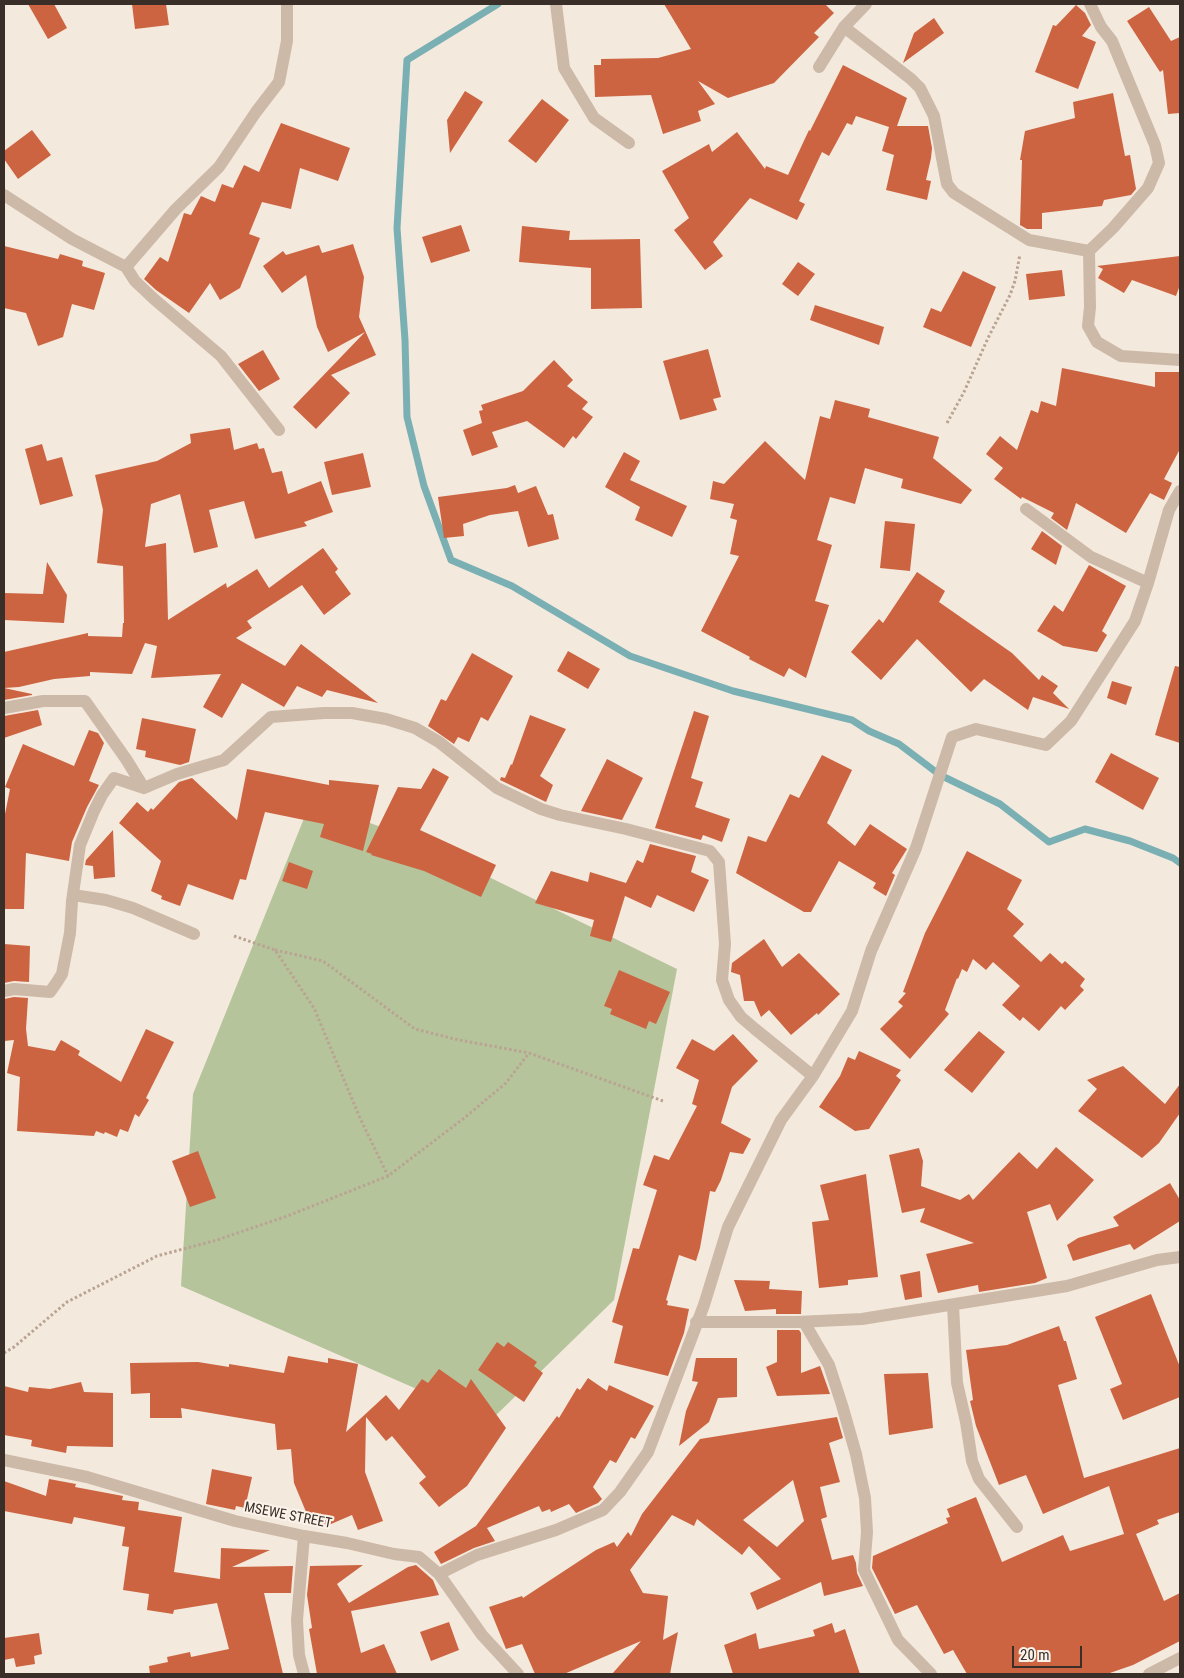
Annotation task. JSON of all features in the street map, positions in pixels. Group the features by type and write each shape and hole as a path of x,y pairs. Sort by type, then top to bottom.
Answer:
{"street":[{"path":"126,267 176,209 219,167 279,82 287,41 287,4"},
{"path":"556,4 564,68 594,118 629,143"},
{"path":"819,67 844,27 866,4"},
{"path":"1090,4 1101,27 1112,40 1155,145 1159,162 1148,188 1113,228 1089,250 1090,307 1088,326 1096,342 1121,356 1180,360"},
{"path":"844,27 911,78 920,88 934,116 947,184 954,193 1029,240 1089,250"},
{"path":"4,196 72,238 126,267 135,282 221,356 278,430"},
{"path":"440,1574 477,1556 556,1530 603,1510 620,1492 648,1452 704,1305 728,1227 782,1120 813,1076 852,1011 871,951 916,848 952,737 976,729 1046,745 1071,721 1135,622 1169,510 1180,491"},
{"path":"1026,509 1091,557 1148,583"},
{"path":"4,708 43,701 85,701 144,788"},
{"path":"4,990 50,992 62,974 70,933 80,845 102,795 114,778 144,788 177,774 224,760 271,717 352,713 386,719 415,728 439,742 497,788 541,809 710,851 719,862 725,944 722,980 729,1000 741,1017 754,1029 813,1076"},
{"path":"73,894 124,905 194,934"},
{"path":"696,1322 804,1322 862,1318 1067,1286 1157,1260 1180,1257"},
{"path":"952,1305 957,1383 972,1461 979,1479 1017,1527"},
{"path":"804,1322 829,1365 856,1454 864,1498 867,1532 864,1570 898,1640 930,1674"},
{"name":"MSEWE STREET","path":"4,1460 87,1477 235,1521 394,1554 419,1557 440,1574 482,1635 518,1674"},
{"path":"304,1536 297,1620 299,1654 304,1674"},
{"path":"1149,1674 1180,1658"}],"path":[{"path":"947,423 964,392 1016,281 1022,236"},
{"path":"234,936 275,950 323,960 415,1029 529,1053 663,1100"},
{"path":"275,950 314,1008 360,1118 388,1176"},
{"path":"4,1353 14,1347 67,1302 157,1256 217,1240 290,1215 388,1176 506,1084 529,1053"}],"green space":[{"path":"311,801 405,836 677,969 614,1300 490,1421 181,1286 193,1094"}],"building":[{"path":"28,4 54,4 67,28 48,39"},
{"path":"132,4 166,4 169,25 135,29"},
{"path":"664,4 825,4 834,13 814,33 819,37 774,83 728,98 698,81 715,104 698,111 701,121 663,134 651,95 595,97 594,65 601,65 601,59 658,58 691,49"},
{"path":"1076,5 1085,13 1091,25 1082,36 1096,42 1078,89 1035,72 1053,25 1056,26"},
{"path":"1149,7 1171,41 1180,37 1180,113 1168,114 1163,70 1160,72 1127,21"},
{"path":"934,18 944,33 903,63 914,33"},
{"path":"843,65 907,98 897,126 928,126 932,148 926,180 931,181 927,200 886,190 894,155 882,151 889,127 856,116 852,125 847,123 829,156 822,152 799,201 805,204 797,220 750,198 713,242 723,256 705,270 674,230 689,218 662,171 709,144 712,152 737,132 765,169 766,166 788,175"},
{"path":"465,91 483,102 450,153 447,120"},
{"path":"1113,93 1125,156 1130,155 1136,189 1131,195 1104,200 1102,206 1042,213 1042,229 1027,229 1020,225 1022,160 1020,160 1025,131 1075,118 1073,102"},
{"path":"542,99 569,120 536,163 508,141"},
{"path":"281,123 350,148 338,181 300,168 291,209 262,202 249,234 260,238 240,288 220,300 210,283 189,313 156,290 144,279 160,257 168,262 184,213 191,215 201,196 215,202 222,184 233,188 244,165 259,172"},
{"path":"32,130 51,155 18,179 4,159 4,151"},
{"path":"461,225 470,251 431,263 422,237"},
{"path":"522,226 570,231 569,240 640,239 642,308 591,309 591,268 519,262"},
{"path":"353,244 364,277 359,317 376,355 331,375 350,393 316,429 293,407 365,332 328,352 317,327 306,275 282,293 263,266 283,251 286,255 319,245 322,253"},
{"path":"4,246 58,259 60,254 83,261 82,266 105,273 94,310 72,304 63,337 38,346 26,313 4,308"},
{"path":"1180,256 1180,285 1176,296 1132,280 1124,293 1098,278 1103,269 1097,266"},
{"path":"798,262 815,274 798,296 782,284"},
{"path":"1062,270 1065,296 1029,300 1026,274"},
{"path":"963,271 996,287 971,347 923,327 931,308 941,312"},
{"path":"815,305 884,327 879,345 810,320"},
{"path":"708,349 721,397 713,399 717,410 680,420 663,361"},
{"path":"263,350 280,379 259,391 238,364"},
{"path":"554,360 573,380 567,386 588,402 582,409 593,417 576,439 573,436 564,448 527,421 492,432 498,447 472,456 463,430 482,423 479,411 483,410 481,405 523,391"},
{"path":"1062,368 1155,387 1155,372 1180,372 1180,449 1164,479 1172,483 1164,500 1150,493 1126,533 1076,503 1067,530 1051,518 1054,513 1022,497 1021,499 994,479 1003,468 986,454 1000,436 1017,450 1031,410 1038,413 1041,401 1056,406"},
{"path":"835,400 870,409 868,417 939,437 933,458 972,490 961,504 901,488 903,479 865,468 855,504 830,497 817,540 832,545 815,601 829,605 806,678 789,668 784,677 701,631 739,556 730,554 737,520 730,518 734,504 710,499 713,481 724,484 765,441 805,480 820,416 830,419"},
{"path":"230,428 234,450 257,443 259,449 264,448 272,473 282,471 288,494 321,481 333,512 304,522 307,526 255,539 244,501 209,510 218,547 194,553 180,494 151,504 145,547 166,543 168,620 226,583 227,588 257,569 269,588 323,548 338,569 335,572 351,594 324,615 302,585 247,621 252,628 236,638 285,666 301,644 378,703 327,690 322,697 297,686 284,707 242,683 222,718 203,707 221,674 151,678 157,646 145,643 132,674 90,672 90,676 54,679 19,687 4,688 4,652 88,633 88,636 122,637 124,623 123,566 97,563 103,510 95,475 157,461 191,443 190,434"},
{"path":"42,444 47,461 62,457 73,496 40,505 25,449"},
{"path":"624,452 640,461 630,480 687,506 672,537 635,520 640,507 605,487"},
{"path":"363,453 371,487 332,495 324,462"},
{"path":"515,485 518,493 536,486 548,515 553,514 559,539 528,547 518,511 490,515 463,524 464,536 444,538 438,497 507,488"},
{"path":"885,521 915,524 910,571 880,568"},
{"path":"1042,531 1062,546 1056,565 1031,549"},
{"path":"47,562 67,595 64,623 4,620 4,593 43,594"},
{"path":"1089,565 1126,586 1102,631 1107,635 1097,652 1063,646 1037,631 1054,605 1063,612"},
{"path":"917,572 945,591 939,602 1012,653 1039,680 1042,675 1058,686 1053,693 1069,709 1033,697 1028,710 984,679 971,692 917,639 881,680 851,652 879,619 883,623"},
{"path":"568,651 600,669 588,689 557,671"},
{"path":"472,653 513,676 488,721 481,717 469,742 458,737 454,744 428,726 441,699 446,701"},
{"path":"1175,666 1180,667 1180,743 1155,735"},
{"path":"1112,681 1132,687 1126,705 1107,698"},
{"path":"4,688 32,694 32,695 4,700"},
{"path":"38,710 42,725 4,738 4,716"},
{"path":"694,711 709,716 691,778 703,782 695,807 730,819 722,842 703,835 701,840 655,828"},
{"path":"530,715 566,729 540,776 553,785 546,802 500,780 501,777 505,778 512,765"},
{"path":"142,718 196,729 189,762 180,765 145,757 146,751 136,749"},
{"path":"89,730 98,733 104,743 89,781 99,785 72,842 69,861 26,853 24,909 4,909 4,819 10,789 5,787 23,744 74,766"},
{"path":"1111,753 1159,778 1143,810 1095,782"},
{"path":"822,755 852,770 827,823 855,846 870,824 907,849 892,873 895,875 886,896 873,888 876,883 839,861 811,912 804,912 736,873 748,836 766,842 790,794 799,798"},
{"path":"607,759 643,778 622,820 581,811"},
{"path":"433,768 449,777 420,830 496,865 481,897 424,871 366,852 398,787 421,789"},
{"path":"247,769 329,785 329,780 379,785 363,851 320,837 324,824 265,812 246,880 240,879 233,900 188,884 180,906 161,899 162,896 151,891 161,861 119,823 137,802 148,812 151,808 153,810 179,782 192,778 237,820"},
{"path":"113,830 115,877 94,879 93,866 85,865 86,860"},
{"path":"650,844 696,856 691,872 709,880 694,912 657,895 651,908 625,896 611,942 590,936 594,920 535,903 551,871 588,882 590,872 626,883 637,860 643,863"},
{"path":"967,851 1022,880 1007,909 1024,924 1013,936 1041,962 1050,953 1062,964 1065,961 1085,979 1080,986 1084,990 1065,1010 1061,1006 1039,1031 1023,1017 1020,1021 1002,1005 1020,986 993,962 986,970 973,959 967,972 962,969 957,978 945,1010 949,1014 910,1059 880,1029 903,1006 898,1002 906,993 903,992 925,933"},
{"path":"289,862 313,871 307,889 282,881"},
{"path":"764,939 782,967 799,953 840,994 818,1015 817,1013 791,1035 769,1010 761,1017 754,1001 744,1001 740,975 731,972 732,963"},
{"path":"4,944 30,946 29,982 14,981 4,983"},
{"path":"619,970 670,992 656,1024 649,1021 646,1029 610,1014 612,1009 604,1006"},
{"path":"14,997 28,998 26,1029 28,1046 55,1051 61,1040 80,1051 78,1055 121,1082 146,1029 174,1042 146,1098 149,1100 139,1117 135,1114 128,1132 120,1129 117,1137 105,1132 104,1134 96,1131 94,1136 17,1131 20,1077 7,1073 14,1040 4,1041 4,999"},
{"path":"979,1031 1005,1052 972,1093 944,1070"},
{"path":"733,1034 758,1061 732,1087 721,1123 751,1139 743,1154 730,1152 715,1192 710,1191 696,1261 679,1255 666,1300 668,1301 667,1305 689,1309 684,1333 668,1376 614,1363 623,1326 612,1322 633,1248 639,1249 657,1190 643,1185 654,1155 669,1160 697,1106 692,1104 699,1080 676,1068 692,1039 714,1051"},
{"path":"859,1051 901,1070 896,1076 901,1080 869,1129 855,1131 819,1107 840,1076 848,1057 855,1060"},
{"path":"1123,1066 1165,1104 1180,1084 1180,1113 1159,1143 1142,1158 1078,1111 1097,1089 1087,1080"},
{"path":"1056,1147 1094,1180 1057,1221 1050,1204 1027,1212 1047,1278 1035,1283 979,1292 978,1285 938,1293 926,1254 974,1243 920,1222 925,1208 902,1213 889,1155 919,1148 923,1161 921,1186 960,1200 969,1194 973,1200 1019,1152 1037,1169"},
{"path":"198,1151 216,1198 190,1207 172,1161"},
{"path":"866,1174 878,1277 848,1280 848,1285 819,1288 812,1222 829,1220 820,1185"},
{"path":"1170,1183 1180,1200 1180,1221 1134,1250 1130,1244 1073,1261 1067,1245 1078,1238 1119,1226 1113,1217"},
{"path":"920,1271 922,1297 905,1300 900,1275"},
{"path":"734,1280 770,1281 769,1289 802,1291 801,1314 776,1314 776,1309 745,1311"},
{"path":"1151,1294 1180,1367 1180,1397 1123,1420 1110,1389 1122,1384 1095,1317"},
{"path":"1059,1326 1064,1341 1066,1341 1077,1379 1058,1385 1084,1478 1180,1448 1180,1512 1157,1520 1159,1524 1136,1534 1164,1601 1180,1593 1180,1641 1133,1665 1107,1674 967,1674 953,1650 944,1654 917,1605 895,1614 872,1568 873,1556 948,1523 946,1518 950,1517 947,1509 976,1497 1002,1562 1063,1535 1070,1551 1124,1534 1109,1486 1043,1514 1026,1475 999,1485 976,1426 970,1401 973,1400 966,1350 1007,1345"},
{"path":"777,1330 799,1330 801,1333 801,1373 820,1366 830,1394 777,1396 766,1367 777,1362"},
{"path":"497,1342 504,1347 508,1342 537,1362 534,1366 543,1373 524,1402 478,1370"},
{"path":"288,1356 328,1363 328,1358 358,1364 346,1432 386,1395 399,1410 422,1379 428,1383 439,1369 466,1388 471,1379 506,1428 467,1486 439,1507 419,1483 426,1477 392,1436 386,1441 366,1417 365,1472 383,1521 358,1530 352,1515 324,1527 319,1515 309,1519 294,1483 291,1449 277,1450 275,1424 181,1408 182,1418 150,1418 150,1393 131,1394 130,1363 198,1362 229,1367 229,1364 284,1373"},
{"path":"696,1358 737,1358 737,1397 718,1398 709,1422 679,1446 686,1411 698,1382 692,1381"},
{"path":"928,1373 933,1428 889,1435 884,1374"},
{"path":"588,1378 607,1391 609,1385 654,1406 635,1439 631,1437 616,1463 610,1460 593,1487 602,1499 598,1503 576,1513 569,1504 551,1512 550,1509 542,1512 539,1506 487,1528 495,1541 474,1548 441,1564 434,1552 476,1526 557,1416 559,1418 577,1388 580,1390"},
{"path":"81,1382 84,1392 113,1393 113,1447 67,1446 66,1453 31,1446 32,1440 4,1435 4,1386 28,1392 29,1387 50,1389"},
{"path":"837,1417 843,1438 829,1443 840,1482 820,1487 827,1517 821,1519 832,1560 853,1555 857,1573 863,1586 824,1596 821,1582 757,1610 750,1593 781,1579 749,1546 742,1555 697,1519 694,1526 672,1515 630,1570 643,1593 668,1596 663,1640 678,1632 670,1674 612,1674 641,1641 564,1674 535,1674 522,1644 506,1649 489,1607 522,1596 523,1598 596,1550 614,1542 617,1547 628,1532 631,1536 642,1514 700,1439","holes":["793,1480 804,1521 777,1547 743,1520"]},
{"path":"212,1469 252,1477 245,1508 236,1506 235,1510 206,1504"},
{"path":"49,1479 76,1484 75,1487 123,1496 122,1500 139,1502 138,1510 182,1517 174,1572 220,1579 221,1548 270,1550 232,1567 293,1566 291,1593 264,1593 283,1674 150,1674 149,1666 168,1662 167,1657 190,1652 191,1657 229,1649 217,1603 174,1610 173,1614 147,1610 149,1594 123,1590 129,1547 122,1546 125,1527 74,1517 72,1524 4,1511 4,1481 46,1496"},
{"path":"363,1565 337,1584 349,1603 408,1567 416,1565 433,1580 439,1595 351,1611 361,1653 384,1644 397,1674 317,1674 309,1629 312,1628 307,1595 310,1566"},
{"path":"449,1622 459,1650 431,1661 420,1632"},
{"path":"832,1623 835,1633 845,1629 860,1674 733,1674 724,1645 756,1633 759,1649 815,1636 813,1630"},
{"path":"39,1633 42,1654 34,1656 35,1664 16,1667 14,1658 4,1660 4,1638"}],"waterway":[{"path":"498,4 407,60 397,228 405,340 407,417 424,486 451,560 512,586 630,656 733,691 852,720 869,731 899,744 940,775 1000,804 1049,842 1085,829 1130,841 1173,858 1180,863"}]}
